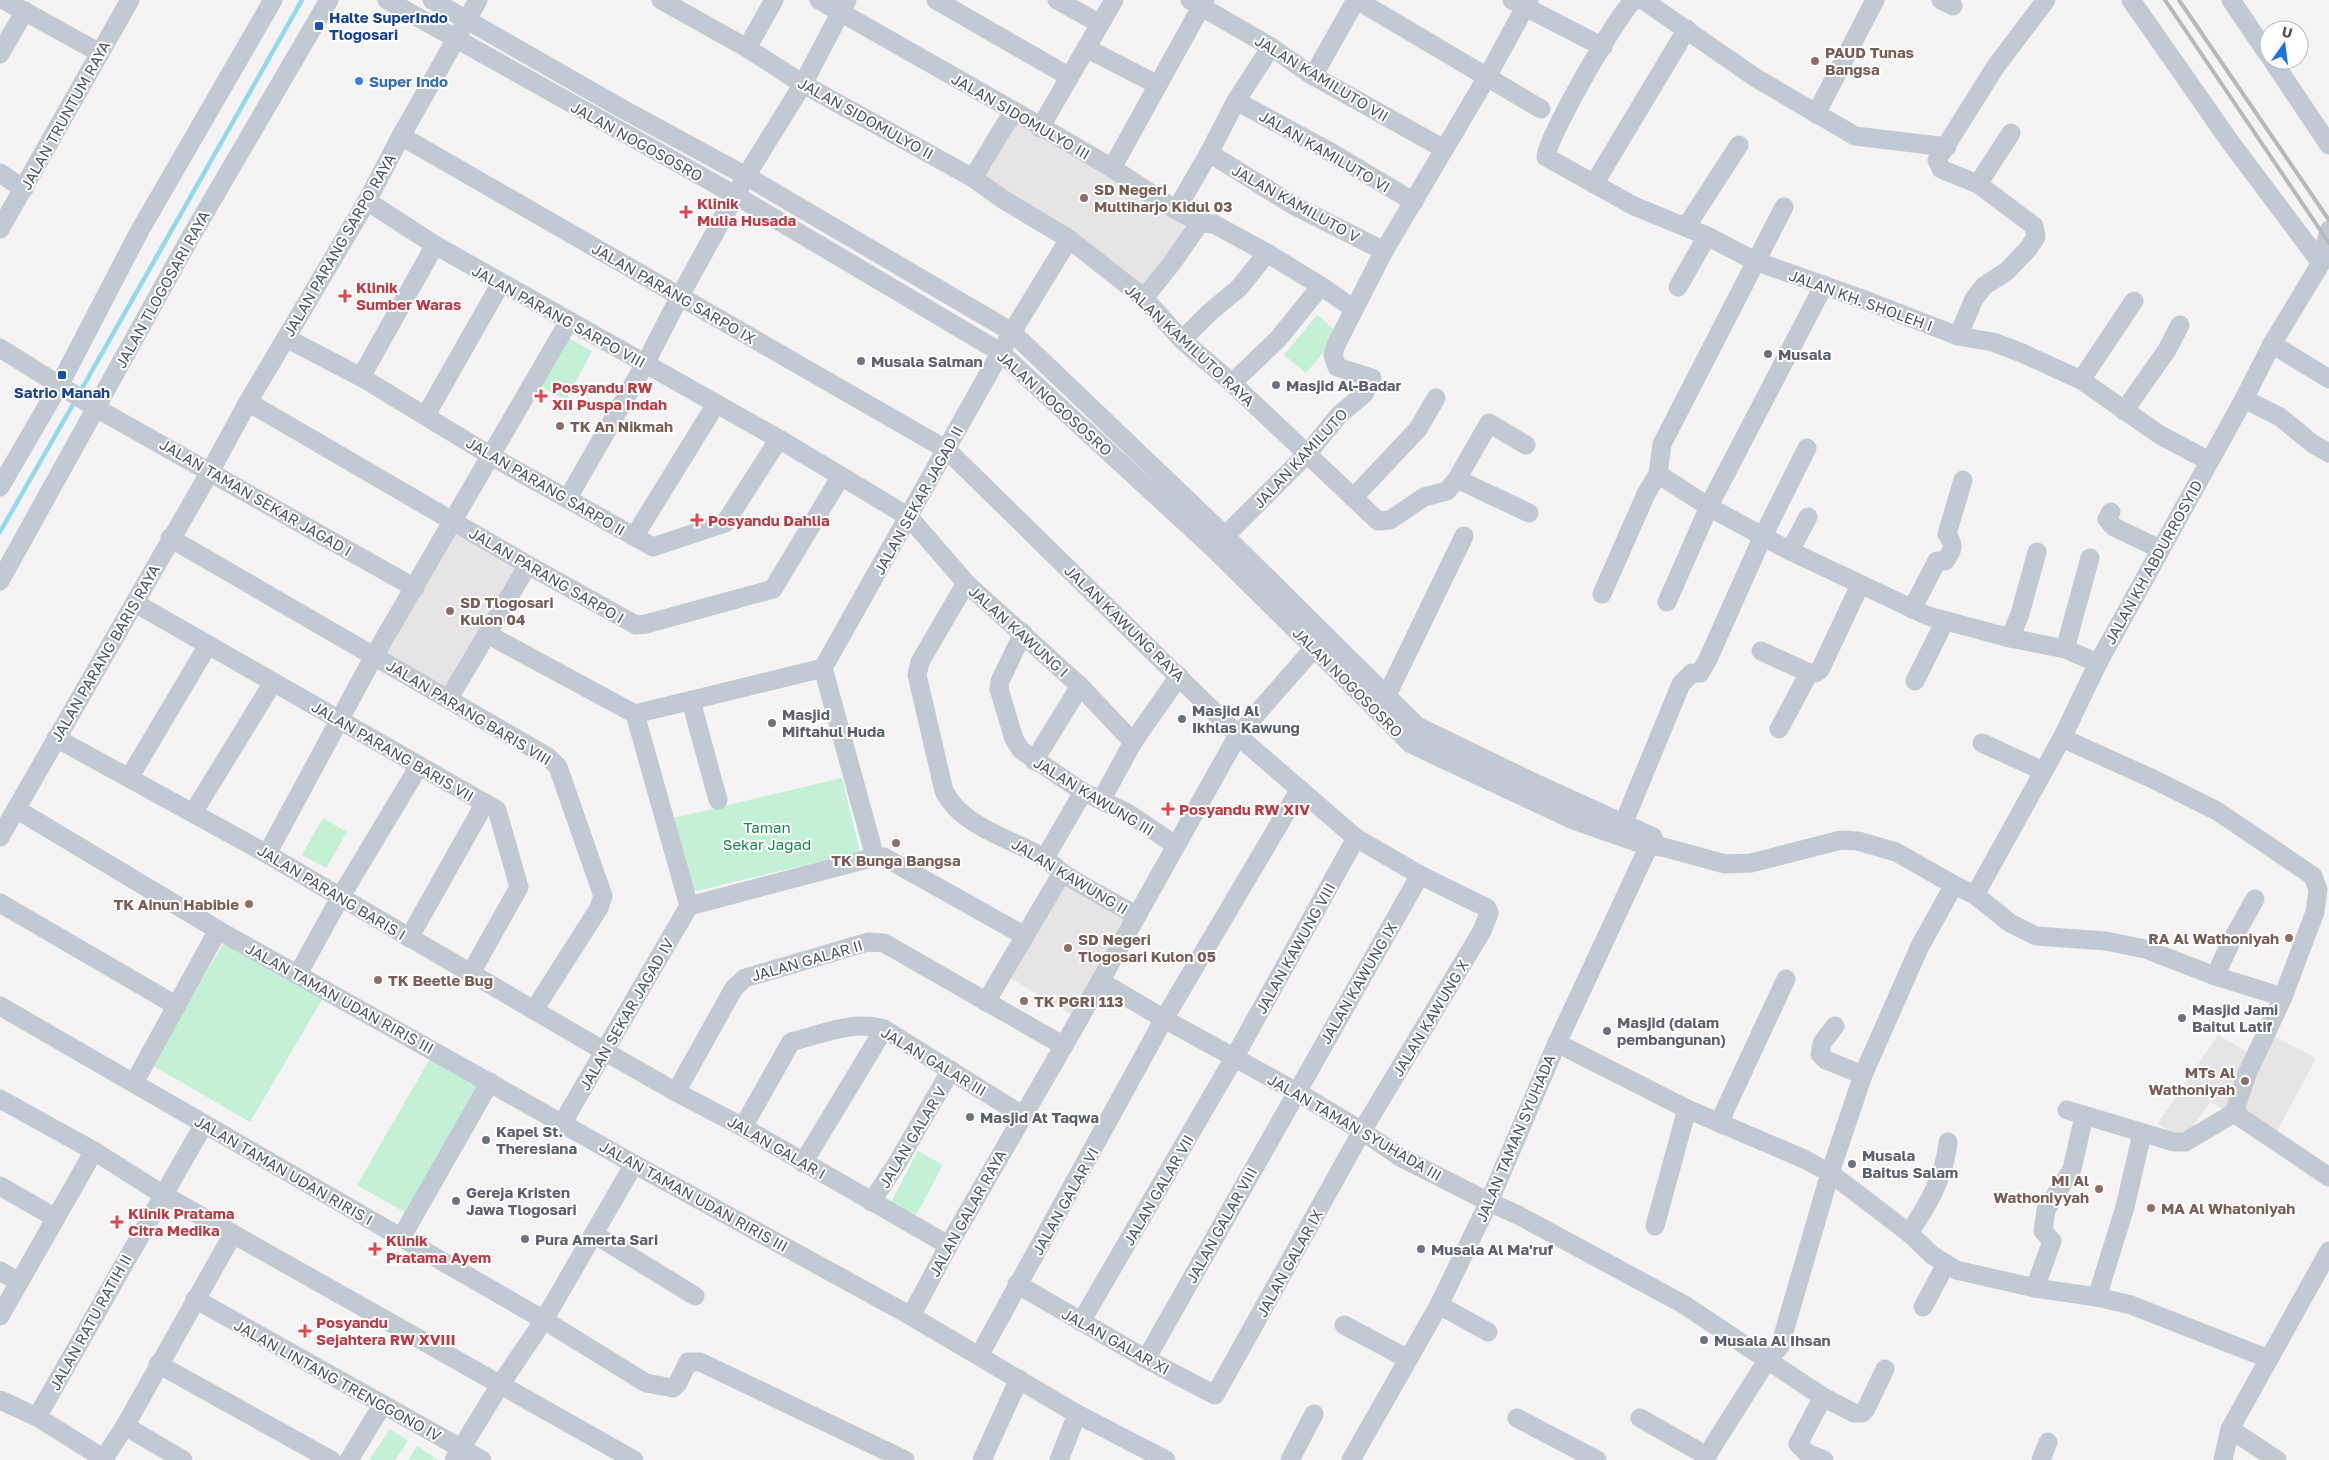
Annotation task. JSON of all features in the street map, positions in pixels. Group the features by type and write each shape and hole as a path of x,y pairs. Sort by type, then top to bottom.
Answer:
{"street":[{"path":"4,0 100,53"},
{"name":"JALAN TRUNTUM RAYA","path":"0,229 130,0"},
{"path":"0,487 64,387 139,232 273,0"},
{"name":"JALAN TLOGOSARI RAYA","path":"0,581 94,406 329,0"},
{"name":"JALAN NOGOSOSRO","path":"387,0 735,195 1000,352 1214,549 1319,642 1387,695 1417,726 1535,794"},
{"name":"JALAN NOGOSOSRO","path":"432,0 619,107 746,176 1012,332 1225,536 1411,744 1655,843"},
{"name":"JALAN PARANG SARPO RAYA","path":"211,470 248,402 367,201 400,136 478,0"},
{"name":"JALAN SIDOMULYO II","path":"661,0 747,48 803,84 973,178 1004,200 1069,239"},
{"path":"747,48 774,0"},
{"name":"JALAN SIDOMULYO III","path":"819,0 843,6 1040,128 1112,168 1176,210 1200,223 1214,224 1267,253 1354,309"},
{"path":"936,0 1068,76"},
{"path":"1057,0 1100,24"},
{"path":"1040,128 1068,76 1114,0"},
{"path":"1314,76 1356,0 1540,109"},
{"path":"1354,309 1384,251 1488,77 1522,3 1603,47 1634,0"},
{"path":"1643,0 1687,28 1756,78 1855,136 1947,147"},
{"path":"1816,114 1875,0"},
{"path":"1958,336 1974,299 1984,286 2007,271 2028,249 2036,237 2034,226 1978,184 1941,169 1937,160 1947,147 1996,66 2046,0"},
{"path":"2131,0 2230,143 2320,263"},
{"path":"2231,0 2259,41"},
{"path":"1112,168 1158,85 1199,2"},
{"name":"JALAN KAMILUTO VII","path":"1199,2 1314,76 1444,149"},
{"path":"568,498 645,364 735,195 803,84 843,6"},
{"path":"0,54 25,11"},
{"path":"1594,184 1687,28"},
{"path":"1176,210 1236,101 1271,47"},
{"name":"JALAN KH. SHOLEH I","path":"1603,47 1560,119 1547,149 1546,157 1634,206 1707,236 1755,261 1958,336 1992,342 2081,380 2160,435 2209,461"},
{"path":"1086,48 1158,85"},
{"path":"2279,70 2329,145"},
{"name":"JALAN KAMILUTO VI","path":"1236,101 1327,150 1414,202"},
{"path":"973,178 1006,123 1016,112"},
{"path":"1978,184 2011,133"},
{"name":"JALAN PARANG SARPO IX","path":"400,136 947,450"},
{"path":"1686,227 1739,145"},
{"name":"JALAN KAMILUTO V","path":"1209,153 1294,205 1384,251"},
{"path":"0,173 24,189"},
{"name":"JALAN PARANG SARPO VIII","path":"367,201 435,245 778,439 909,517"},
{"path":"1602,594 1646,494 1658,474 1662,444 1784,207"},
{"path":"1144,298 1200,223"},
{"name":"JALAN KH ABDURROSYID","path":"1979,899 2043,771 2062,738 2098,663 2244,399 2272,344 2320,263 2329,230"},
{"path":"1678,287 1707,236"},
{"path":"1012,332 1069,239"},
{"name":"JALAN KAMILUTO RAYA","path":"1069,239 1144,298 1182,340 1308,453 1378,521 1390,520 1424,497 1447,490 1457,479"},
{"path":"361,377 435,245"},
{"path":"1182,340 1210,312 1239,288 1267,253"},
{"path":"426,416 501,283"},
{"path":"1667,602 1709,507 1824,285"},
{"path":"1232,383 1278,338 1321,286"},
{"path":"2081,380 2134,301"},
{"name":"JALAN KAMILUTO","path":"1225,536 1308,453 1339,415 1364,394 1372,378 1337,367 1333,355 1354,309"},
{"path":"268,854 342,720 374,656 569,321"},
{"path":"2124,411 2167,350 2180,325"},
{"name":"JALAN SEKAR JAGAD II","path":"823,668 1012,332"},
{"name":"JALAN PARANG SARPO II","path":"286,338 361,377 491,456 648,545 657,546 725,523 778,439"},
{"path":"2272,344 2329,379"},
{"name":"JALAN TAMAN SEKAR JAGAD I","path":"0,348 94,406 211,470 415,588"},
{"path":"1353,498 1418,430 1436,398"},
{"path":"2244,399 2280,417 2313,444 2329,453"},
{"name":"JALAN PARANG SARPO I","path":"248,402 528,565 636,625 646,624 768,591 777,584 841,476"},
{"path":"634,537 716,404"},
{"path":"1526,445 1489,423 1457,479 1529,513"},
{"path":"1621,829 1681,684 1692,673 1700,673 1763,536 1807,448"},
{"name":"JALAN KAWUNG RAYA","path":"947,450 1238,735 1356,838 1420,875 1482,906"},
{"name":"JALAN PARANG BARIS RAYA","path":"0,837 135,603 170,538 211,470"},
{"path":"1658,474 1709,507 1790,551 1912,609 1945,621 2010,638 2065,649 2098,663"},
{"path":"1912,609 1937,562 1945,561 1953,550 1952,542 1947,534 1963,480"},
{"path":"2111,512 2107,519 2114,526 2160,549"},
{"name":"JALAN KAWUNG I","path":"909,517 966,583 1080,686 1133,742"},
{"path":"1790,551 1808,517"},
{"path":"1387,695 1464,536"},
{"name":"JALAN PARANG BARIS VIII","path":"170,538 449,698 548,757 558,768 604,896 599,908 534,1010"},
{"path":"2010,638 2037,552"},
{"path":"2065,649 2090,558"},
{"path":"449,698 528,565"},
{"name":"JALAN KAWUNG II","path":"966,583 920,662 917,675 944,791 956,809 988,829 1045,858 1062,873 1137,916"},
{"path":"1761,652 1809,673 1820,670 1860,585"},
{"name":"JALAN PARANG BARIS VII","path":"135,603 272,684 342,720 497,810 519,887 471,973"},
{"path":"1915,681 1945,621"},
{"name":"JALAN KAWUNG III","path":"1023,633 1000,681 999,689 1016,746 1034,761 1083,792 1102,799 1128,813 1174,845"},
{"path":"487,634 635,714 823,668 875,857"},
{"name":"JALAN GALAR RAYA","path":"911,1316 948,1245 1022,1114 1064,1046 1137,916 1174,845 1238,735 1319,642"},
{"path":"129,778 208,645"},
{"path":"1779,729 1809,673"},
{"path":"1102,799 1133,742 1179,676"},
{"path":"194,813 272,684"},
{"path":"1034,761 1080,686"},
{"path":"692,701 718,800"},
{"path":"635,714 689,906 875,857 884,857 1025,936"},
{"name":"JALAN PARANG BARIS I","path":"56,738 268,854 604,1051"},
{"path":"2035,1288 2052,1241 2043,1231 2046,1210 2072,1169 2075,1114 2142,1134 2174,1142 2185,1142 2234,1112 2247,1074 2283,997 2315,912 2318,890 2313,876 2216,810 2062,738"},
{"path":"1982,743 2043,771"},
{"path":"298,974 341,896 419,766"},
{"name":"JALAN GALAR VI","path":"979,1356 1164,1019 1300,789"},
{"path":"1045,858 1083,792"},
{"path":"409,938 485,803"},
{"name":"JALAN TAMAN UDAN RIRIS III","path":"16,809 218,930 563,1122 634,1164 911,1316 1077,1414 1166,1460"},
{"name":"JALAN KAWUNG VIII","path":"1234,1058 1356,838"},
{"path":"1655,843 1725,864 1751,863 1826,842 1841,840 1858,841 1896,852 1979,899 2020,930 2036,936 2106,941 2145,949 2215,976 2283,997"},
{"name":"JALAN TAMAN SYUHADA","path":"1351,1460 1439,1306 1489,1202 1557,1043 1655,843"},
{"path":"986,1002 1062,873"},
{"name":"JALAN KAWUNG IX","path":"1296,1092 1420,875"},
{"path":"1640,1418 1706,1458 1766,1362 1780,1346 1830,1173 1863,1075 1920,946 1954,885"},
{"path":"2215,976 2255,899"},
{"path":"0,903 177,1006"},
{"name":"JALAN SEKAR JAGAD IV","path":"563,1122 689,906"},
{"name":"JALAN KAWUNG X","path":"1371,1137 1482,931 1489,913 1487,908 1482,906"},
{"path":"134,1083 218,930"},
{"name":"JALAN GALAR II","path":"676,1092 734,988 745,978 868,942 884,943 1064,1046"},
{"path":"1721,1124 1786,979"},
{"name":"JALAN TAMAN SYUHADA III","path":"1100,981 1164,1019 1296,1092 1371,1137 1400,1157 1518,1215 1683,1304 1766,1362 1823,1397 1854,1412 1862,1413 1866,1409 1885,1369"},
{"name":"JALAN TAMAN UDAN RIRIS I","path":"0,1006 544,1320 646,1382 666,1387 678,1384 688,1362 700,1362 905,1460"},
{"name":"JALAN GALAR III","path":"743,1126 791,1042 853,1025 868,1024 884,1029 1022,1114"},
{"path":"1836,1026 1822,1043 1820,1054 1826,1060 1863,1075"},
{"path":"803,1163 884,1029"},
{"path":"1557,1043 1687,1109 1804,1159 1830,1173 1909,1233 1932,1255 1956,1270 2035,1288 2097,1297 2131,1305 2269,1360"},
{"name":"JALAN GALAR I","path":"604,1051 676,1092 743,1126 803,1163 948,1245"},
{"name":"JALAN GALAR VII","path":"1081,1322 1234,1058"},
{"name":"JALAN GALAR V","path":"871,1202 896,1165 952,1070"},
{"path":"401,1238 490,1082"},
{"name":"JALAN GALAR VIII","path":"1146,1359 1296,1092"},
{"path":"0,1099 94,1151 162,1194 634,1460"},
{"path":"1655,1226 1687,1109"},
{"path":"2234,1112 2328,1173"},
{"name":"JALAN RATU RATIH II","path":"37,1417 162,1194 204,1124"},
{"path":"2097,1297 2125,1207 2142,1134"},
{"name":"JALAN GALAR IX","path":"1215,1395 1371,1137"},
{"path":"1909,1233 1925,1210 1945,1168 1948,1142"},
{"path":"0,1316 54,1217 94,1151"},
{"path":"458,1454 500,1385 544,1320 634,1164"},
{"path":"0,1186 54,1217"},
{"path":"0,1400 37,1417 103,1459 125,1426 158,1364 233,1234"},
{"path":"594,1234 696,1296"},
{"path":"2223,1460 2230,1429 2329,1251"},
{"path":"1923,1307 1946,1264"},
{"path":"0,1271 19,1282"},
{"name":"JALAN GALAR XI","path":"1017,1284 1146,1359 1215,1395"},
{"name":"JALAN LINTANG TRENGGONO IV","path":"195,1299 383,1404 458,1454 482,1460"},
{"path":"1439,1306 1488,1332"},
{"path":"1344,1325 1408,1359"},
{"path":"158,1364 331,1460"},
{"path":"982,1460 1019,1379"},
{"path":"1823,1397 1798,1444 1807,1453 1824,1460"},
{"path":"349,1460 383,1404"},
{"path":"1060,1460 1077,1414"},
{"path":"1290,1460 1314,1414"},
{"path":"1517,1418 1597,1460"},
{"path":"125,1426 183,1460"},
{"path":"2230,1429 2277,1460"},
{"path":"2041,1460 2048,1442"}],"shaded area":[{"name":"SD Negeri Multiharjo Kidul 03","path":"1016,120 1193,222 1142,292 980,174"},
{"name":"SD Tlogosari Kulon 04","path":"451,529 519,567 448,692 380,654"},
{"name":"SD Negeri Tlogosari Kulon 05","path":"1064,879 1132,920 1074,1016 1005,975"},
{"name":"MTs Al Wathoniyah","path":"2218,1035 2259,1059 2271,1035 2316,1058 2274,1137 2210,1102 2183,1141 2158,1123"}],"green space":[{"path":"1317,315 1339,334 1306,373 1284,355"},
{"path":"565,336 592,351 566,400 538,385"},
{"name":"Taman Sekar Jagad","path":"842,778 860,852 692,892 674,818"},
{"path":"323,818 347,832 326,868 302,855"},
{"path":"225,941 323,998 250,1122 152,1065"},
{"path":"431,1057 482,1086 408,1214 357,1185"},
{"path":"918,1151 943,1165 916,1215 891,1202"},
{"path":"390,1429 408,1441 395,1460 369,1460"},
{"path":"417,1446 437,1459 437,1460 408,1460"}],"waterway":[{"path":"80,392 302,0"},
{"path":"0,532 75,401"}],"railway":[{"path":"2165,0 2329,243"},
{"path":"2179,0 2329,220"}],"place":[{"name":"Halte SuperIndo Tlogosari","path":"319,26"},
{"name":"PAUD Tunas Bangsa","path":"1815,61"},
{"name":"Super Indo","path":"359,81"},
{"name":"SD Negeri Multiharjo Kidul 03","path":"1084,198"},
{"name":"Klinik Mulia Husada","path":"686,212"},
{"name":"Klinik Sumber Waras","path":"345,296"},
{"name":"Musala","path":"1768,354"},
{"name":"Musala Salman","path":"861,361"},
{"name":"Satrio Manah","path":"62,375"},
{"name":"Masjid Al-Badar","path":"1276,385"},
{"name":"Posyandu RW XII Puspa Indah","path":"541,396"},
{"name":"TK An Nikmah","path":"560,426"},
{"name":"Posyandu Dahlia","path":"697,520"},
{"name":"SD Tlogosari Kulon 04","path":"450,611"},
{"name":"Masjid Al Ikhlas Kawung","path":"1182,719"},
{"name":"Masjid Miftahul Huda","path":"772,723"},
{"name":"Posyandu RW XIV","path":"1168,809"},
{"name":"TK Bunga Bangsa","path":"896,843"},
{"name":"TK Ainun Habibie","path":"249,904"},
{"name":"RA Al Wathoniyah","path":"2289,938"},
{"name":"SD Negeri Tlogosari Kulon 05","path":"1068,948"},
{"name":"TK Beetle Bug","path":"378,980"},
{"name":"TK PGRI 113","path":"1024,1001"},
{"name":"Masjid Jami Baitul Latif","path":"2182,1018"},
{"name":"Masjid (dalam pembangunan)","path":"1607,1031"},
{"name":"MTs Al Wathoniyah","path":"2245,1081"},
{"name":"Masjid At Taqwa","path":"970,1117"},
{"name":"Kapel St. Theresiana","path":"486,1140"},
{"name":"Musala Baitus Salam","path":"1852,1164"},
{"name":"MI Al Wathoniyyah","path":"2099,1189"},
{"name":"Gereja Kristen Jawa Tlogosari","path":"456,1201"},
{"name":"MA Al Whatoniyah","path":"2151,1208"},
{"name":"Klinik Pratama Citra Medika","path":"117,1222"},
{"name":"Pura Amerta Sari","path":"525,1239"},
{"name":"Klinik Pratama Ayem","path":"375,1249"},
{"name":"Musala Al Ma'ruf","path":"1421,1249"},
{"name":"Posyandu Sejahtera RW XVIII","path":"305,1331"},
{"name":"Musala Al Ihsan","path":"1704,1340"}]}
